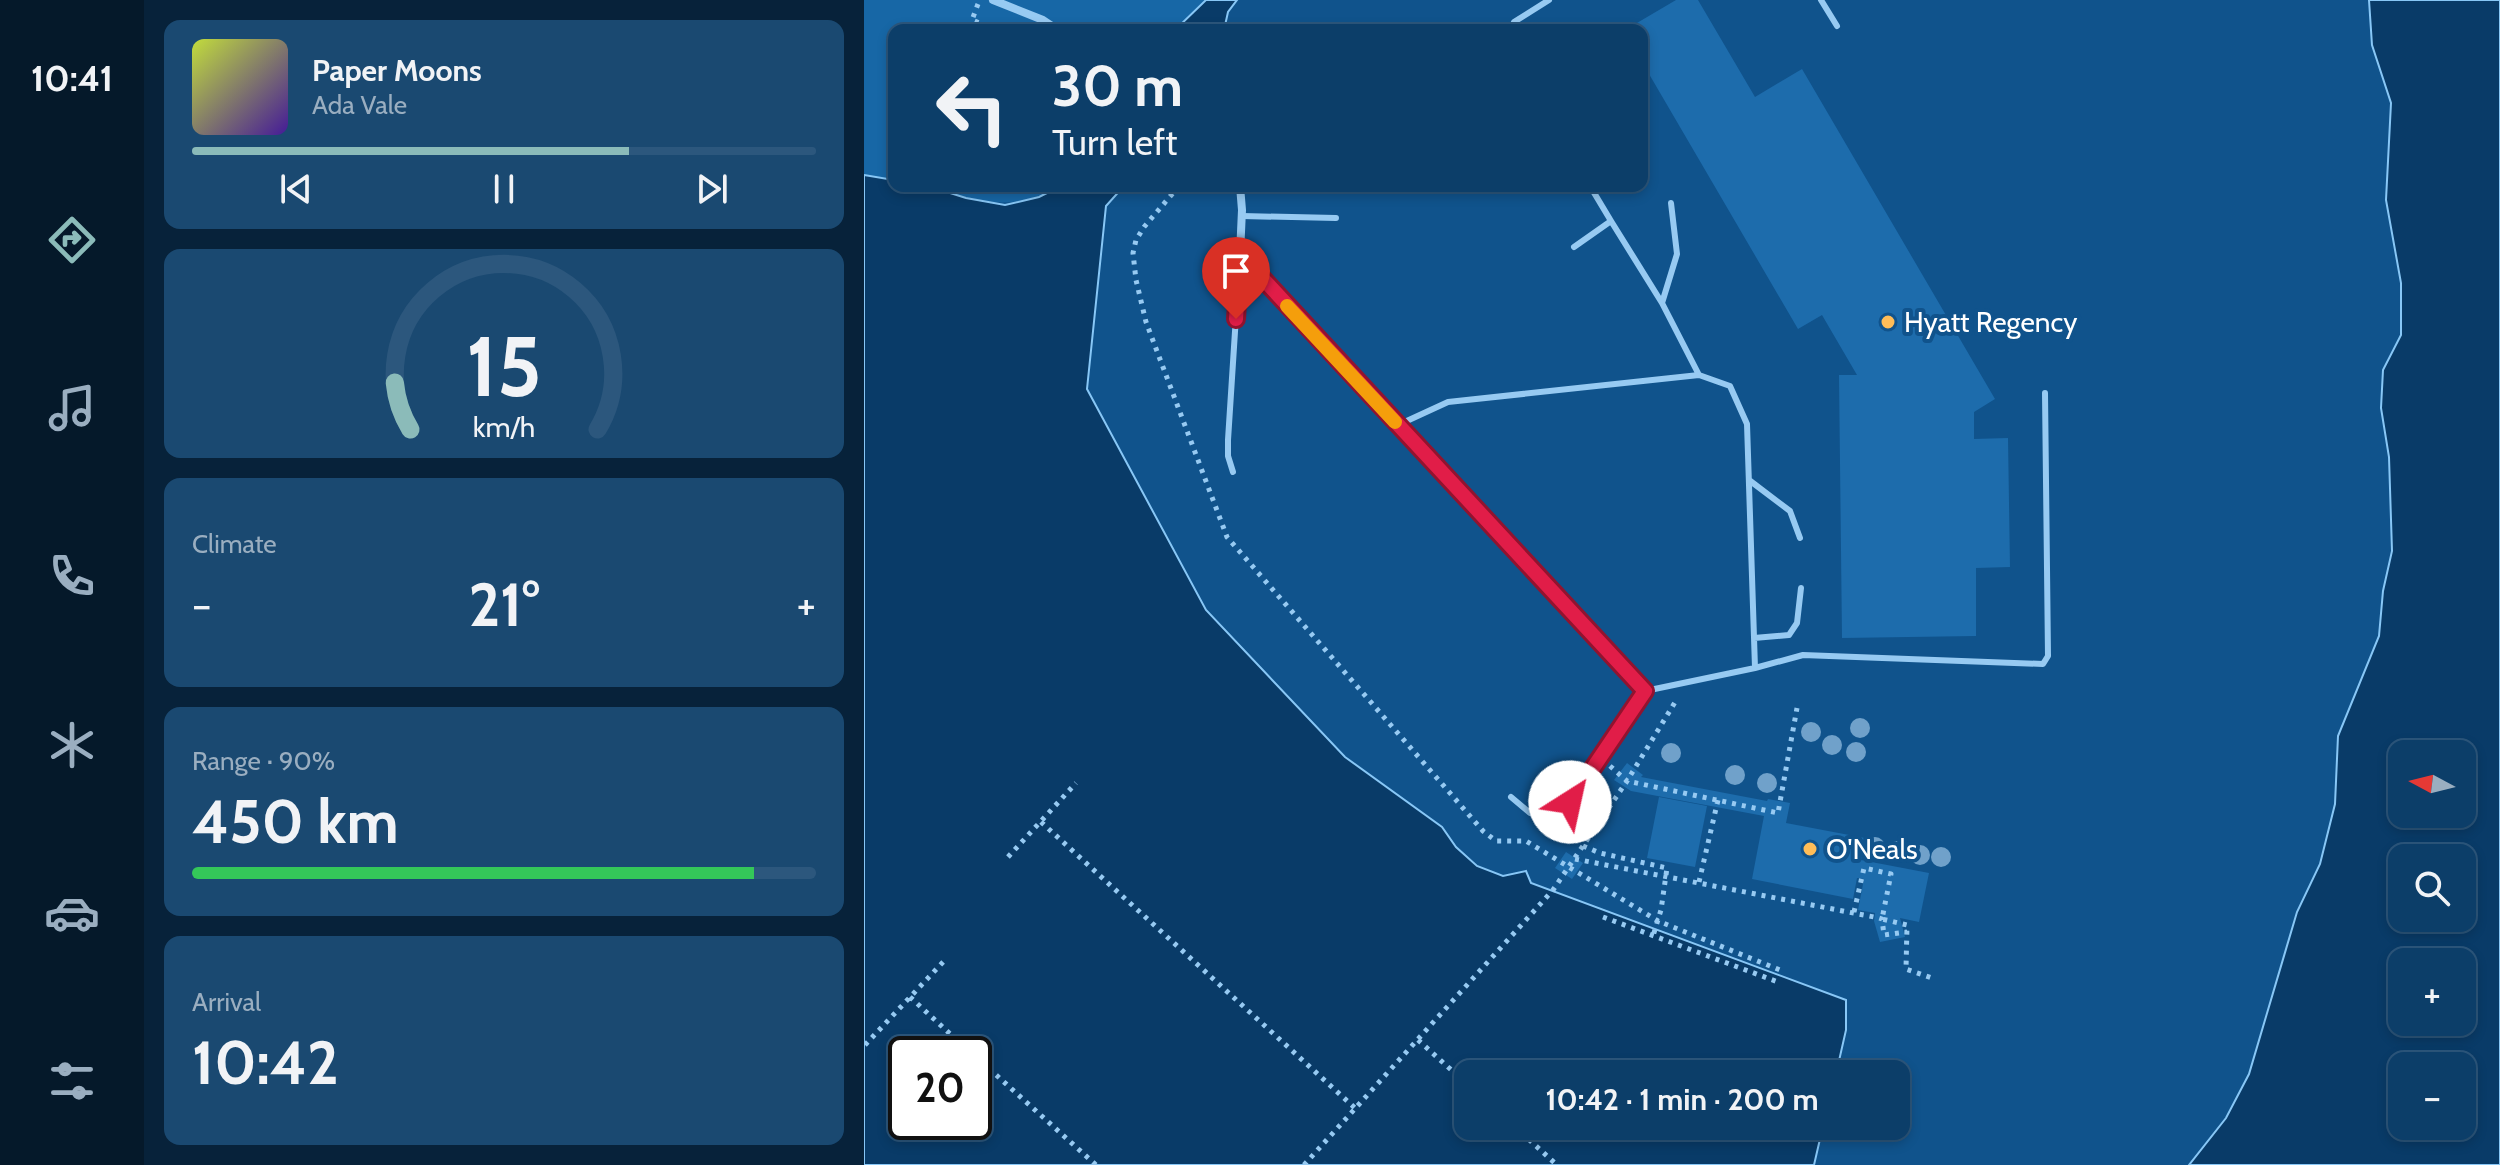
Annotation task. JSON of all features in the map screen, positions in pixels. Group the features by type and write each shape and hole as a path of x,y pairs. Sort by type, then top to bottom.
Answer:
{"street":[{"path":"993,0 1049,24"},
{"path":"1240,192 1240,254"}],"lane":[{"path":"1513,24 1549,0"},
{"path":"1821,0 1837,26"},
{"path":"1594,192 1662,303 1699,375"},
{"path":"1662,303 1677,254 1671,203"},
{"path":"1242,216 1336,218"},
{"path":"1574,247 1611,221"},
{"path":"1240,254 1645,691"},
{"path":"1233,472 1228,456 1228,440 1240,254"},
{"path":"1398,425 1448,402 1699,375 1730,386 1747,424 1755,668"},
{"path":"1511,797 1530,813 1546,815 1570,802 1645,691 1803,655 2043,664 2048,656 2045,393"},
{"path":"1749,480 1790,511 1800,538"},
{"path":"1754,638 1789,635 1797,623 1801,588"}],"path":[{"path":"979,0 972,20 982,24"},
{"path":"1174,192 1136,240 1133,253 1136,280 1146,322 1227,537 1483,831 1502,843 1526,841 1658,921 1780,970"},
{"path":"1304,1165 1553,890 1627,781 1684,687"},
{"path":"1601,758 1627,781 1778,813 1797,708"},
{"path":"1008,857 1076,783"},
{"path":"1699,882 1718,800"},
{"path":"1041,822 1355,1108"},
{"path":"1583,846 1667,868 1653,936"},
{"path":"1574,858 1907,925 1906,969 1935,979"},
{"path":"1854,912 1864,868 1891,874 1882,919 1884,935 1907,932"},
{"path":"1603,917 1778,982"},
{"path":"865,1045 944,961"},
{"path":"910,997 952,1036"},
{"path":"1418,1040 1454,1072"},
{"path":"992,1072 1096,1165"},
{"path":"1529,1140 1557,1165"}],"shaded area":[{"path":"864,0 1206,0 1181,24 888,24 888,179 864,175"},
{"path":"1206,0 1237,0 1228,12 1225,24 1181,24"},
{"path":"2369,0 2500,0 2500,1165 2189,1165 2226,1118 2249,1074 2297,912 2320,864 2335,804 2338,736 2379,636 2383,591 2392,551 2389,457 2381,408 2383,370 2401,335 2401,283 2386,200 2391,103 2372,45"},
{"path":"864,175 888,179 888,192 947,192 1005,205 1049,192 1119,192 1106,206 1087,389 1206,610 1345,757 1442,827 1456,847 1477,866 1503,876 1526,871 1531,883 1846,1000 1846,1030 1839,1060 1454,1060 1454,1140 1820,1140 1814,1165 864,1165"},
{"path":"948,192 1048,192 1010,202"}],"building":[{"name":"Hyatt Regency","path":"1676,0 1698,0 1755,97 1802,69 1995,399 1974,412 1974,439 2008,438 2010,567 1976,568 1976,636 1842,638 1839,375 1857,375 1822,315 1798,329 1648,72 1648,24 1635,24"},
{"path":"1627,763 1643,775 1641,777 1790,803 1786,823 1865,838 1861,860 1929,873 1919,922 1900,918 1905,937 1880,942 1875,913 1858,910 1864,879 1857,878 1853,899 1752,879 1764,816 1631,791 1614,780"},
{"path":"1659,797 1707,806 1695,867 1647,858"},
{"path":"1566,852 1583,863 1572,879 1555,868"}],"slow traffic":[{"path":"1287,306 1395,422"}],"place":[{"name":"Hyatt Regency","path":"1888,322"},
{"name":"O'Neals","path":"1810,849"}],"route":[{"path":"1236,319 1240,254 1645,691 1570,802"}]}
